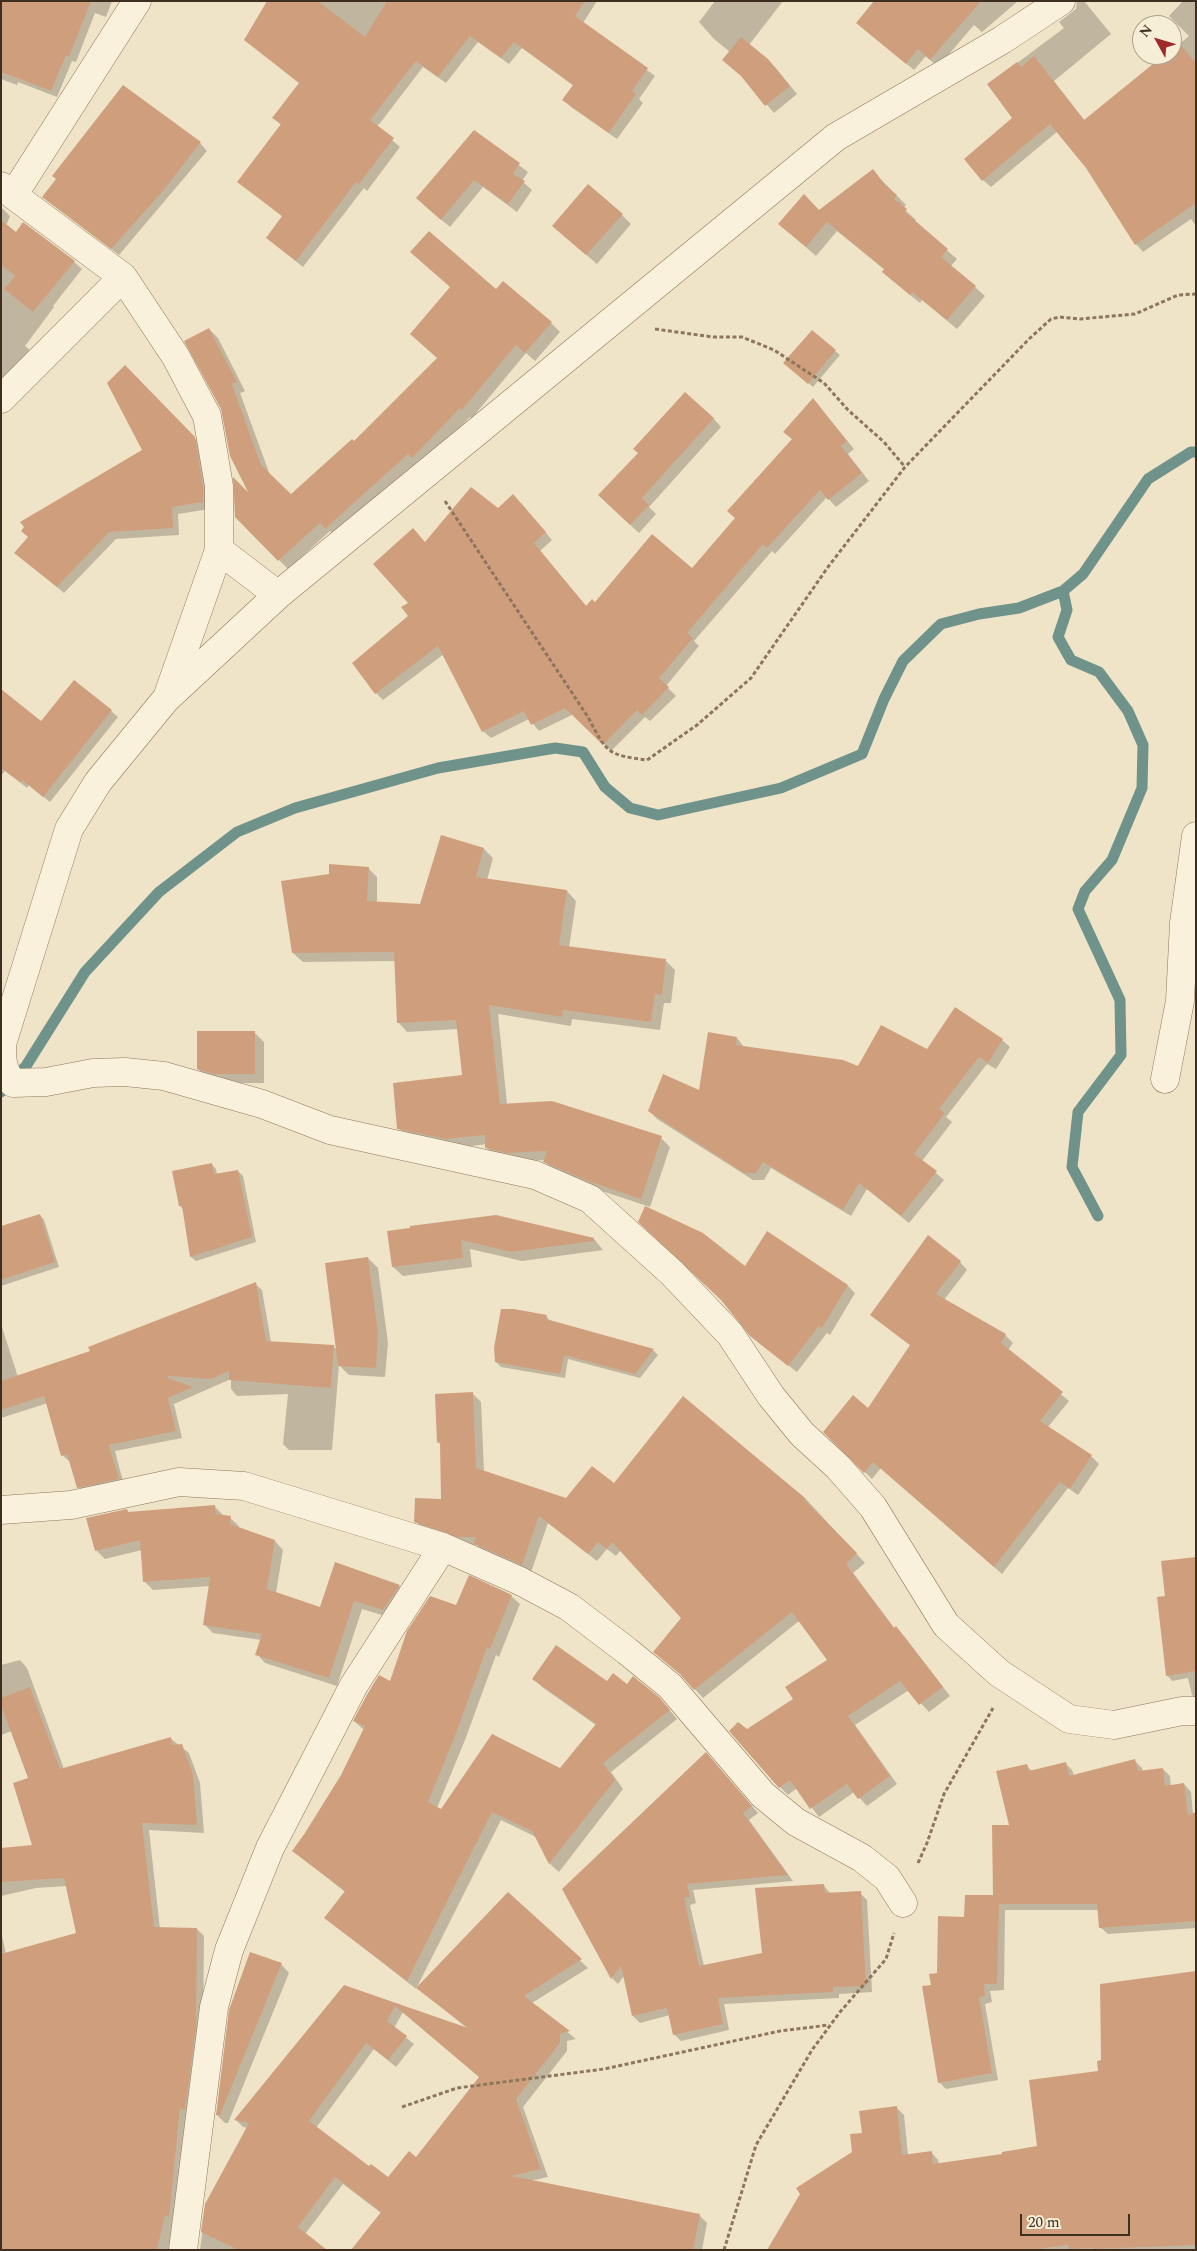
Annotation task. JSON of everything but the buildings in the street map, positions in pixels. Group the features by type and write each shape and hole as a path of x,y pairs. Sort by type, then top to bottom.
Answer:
{"street":[{"path":"137,1 8,190 123,277 176,357 207,416 219,486 219,550 166,699"},
{"path":"1061,1 1002,40 836,137 278,595 166,699 98,782 69,829 2,1044 2,1066 6,1075 13,1083 20,1084 46,1082 92,1074 125,1072 164,1076 262,1104 330,1130 535,1174 590,1199 672,1273 730,1334 771,1396 802,1434 838,1467 873,1507 946,1625 999,1673 1069,1719 1114,1725 1182,1711 1196,1711"},
{"path":"1,399 123,277"},
{"path":"219,550 278,595"},
{"path":"1165,1079 1180,1001 1184,923 1196,836"},
{"path":"1,1510 71,1505 179,1482 244,1486 443,1547 520,1581 569,1607 627,1651 670,1686 763,1795 796,1822 862,1858 887,1878 903,1903"},
{"path":"183,2250 214,2007 229,1950 270,1848 354,1685 443,1547"}],"path":[{"path":"427,472 588,718 602,744 617,756 647,760 697,725 751,678 828,567 905,468 1029,339 1051,320 1060,317 1080,319 1135,314 1178,295 1196,294"},
{"path":"608,324 713,337 742,337 774,350 824,383 848,410 884,442 905,468"},
{"path":"724,2250 756,2145 812,2050 830,2025 886,1959 903,1903 944,1794 967,1750 1010,1680"},
{"path":"402,2107 458,2088 604,2069 780,2031 830,2025"}],"waterway":[{"path":"1,1092 26,1066 85,972 159,892 237,832 295,808 438,768 555,748 583,752 605,787 630,808 658,815 781,788 862,754 884,699 903,661 941,624 979,614 1019,608 1063,591 1083,574 1148,479 1191,452 1196,452"},
{"path":"1063,591 1067,610 1058,637 1071,660 1099,672 1128,711 1143,745 1142,788 1112,860 1085,891 1078,909 1120,1000 1121,1055 1078,1112 1072,1167 1098,1216"}]}
